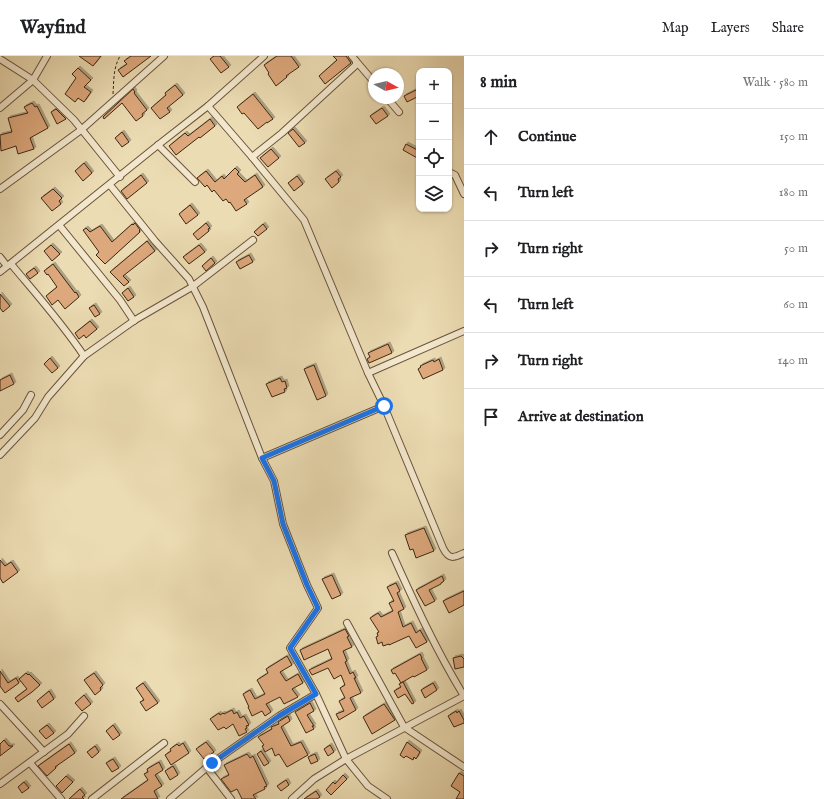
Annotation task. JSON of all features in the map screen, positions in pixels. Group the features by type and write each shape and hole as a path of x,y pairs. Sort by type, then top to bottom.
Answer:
{"street":[{"path":"0,108 33,80 47,56"},
{"path":"0,189 81,130 164,56"},
{"path":"0,272 208,106 264,56"},
{"path":"352,56 368,75"},
{"path":"0,59 33,80 74,120 120,177"},
{"path":"252,157 282,133 356,65 356,61"},
{"path":"392,104 399,112"},
{"path":"208,106 304,220 368,374 384,406 446,554 451,557 464,553"},
{"path":"158,145 195,182"},
{"path":"452,174 455,175 464,194"},
{"path":"110,185 155,241 189,279 203,307 262,458 274,481 283,524 307,585 318,608 290,648 316,694 346,759 368,786 387,799"},
{"path":"60,225 120,300 134,321"},
{"path":"0,455 35,418 48,396 84,356 134,321 192,287 252,240"},
{"path":"0,257 50,310 84,356"},
{"path":"368,374 464,331"},
{"path":"0,435 22,410 32,394"},
{"path":"262,458 384,406"},
{"path":"292,799 314,779 346,759 464,696 419,614 392,553"},
{"path":"347,623 404,728 464,767"},
{"path":"170,799 207,768 279,716 316,694"},
{"path":"0,704 44,752"},
{"path":"0,783 30,763 68,734 84,716"},
{"path":"92,799 164,743"},
{"path":"30,763 61,799"},
{"path":"207,768 231,799"}],"path":[{"path":"112,102 114,72 120,56"}],"building":[{"path":"79,56 101,56 93,66"},
{"path":"131,56 151,56 123,77 118,70 127,64 124,61"},
{"path":"214,56 220,56 229,67 221,73 210,59"},
{"path":"277,56 291,56 299,67 286,76 287,77 276,86 264,65"},
{"path":"333,56 346,56 351,63 325,84 319,76 337,60"},
{"path":"78,68 91,80 84,87 91,92 84,102 78,98 75,102 65,94 76,78 72,74"},
{"path":"175,85 183,95 167,108 170,112 160,119 151,108"},
{"path":"133,89 135,92 134,93 147,110 142,114 143,116 136,121 122,103 104,119 103,117"},
{"path":"416,90 416,98 407,102 404,96"},
{"path":"253,94 273,119 258,129 244,113 242,114 237,107"},
{"path":"32,103 35,107 37,106 48,128 30,138 34,149 18,154 16,146 1,151 0,135 12,132 8,118 28,113 24,107"},
{"path":"382,108 388,116 376,124 370,116"},
{"path":"56,109 66,119 57,124 51,112"},
{"path":"210,119 215,126 176,155 169,146 185,133 188,136"},
{"path":"293,129 305,143 299,147 288,133"},
{"path":"122,132 129,142 122,147 115,138"},
{"path":"406,144 416,149 416,157 403,150"},
{"path":"271,149 279,158 268,167 260,158"},
{"path":"84,163 92,173 83,181 75,171"},
{"path":"235,168 239,172 237,174 245,182 255,175 263,187 244,200 247,204 236,211 230,202 229,203 226,199 223,201 214,190 212,192 207,185 205,187 197,178 206,171 215,182 222,176 224,179"},
{"path":"336,171 341,177 338,179 339,182 332,188 325,179"},
{"path":"141,175 147,183 127,199 121,191"},
{"path":"297,176 303,184 294,191 288,183"},
{"path":"53,189 62,198 59,201 61,204 52,211 41,198"},
{"path":"190,205 198,215 186,224 179,214"},
{"path":"135,223 140,232 105,264 96,255 99,252 83,230 86,228 90,232 100,226 112,242"},
{"path":"206,223 210,228 208,229 209,231 198,240 193,234"},
{"path":"263,224 267,229 258,236 254,232"},
{"path":"147,241 155,251 123,276 129,282 124,286 110,272"},
{"path":"51,245 60,254 52,261 44,251"},
{"path":"199,245 205,252 189,264 183,257"},
{"path":"249,255 253,262 240,269 236,262"},
{"path":"211,258 215,263 206,271 202,266"},
{"path":"53,264 79,297 65,309 58,300 52,305 46,296 57,287 48,274 47,275 44,271"},
{"path":"34,268 38,273 30,279 26,274"},
{"path":"128,288 134,297 128,301 122,293"},
{"path":"0,294 10,306 3,312 0,308"},
{"path":"94,305 100,314 95,317 89,308"},
{"path":"90,321 97,329 86,338 84,335 79,339 75,333"},
{"path":"388,344 392,353 369,363 367,359 370,357 368,353"},
{"path":"50,358 58,368 52,373 44,364"},
{"path":"439,359 443,370 423,379 418,369 421,367 420,366"},
{"path":"314,365 326,396 317,400 304,369"},
{"path":"10,375 14,384 0,391 0,380"},
{"path":"280,378 282,382 285,381 287,388 284,389 285,392 272,397 266,384"},
{"path":"424,528 434,551 416,558 413,549 410,550 405,535"},
{"path":"0,560 5,566 11,562 18,572 3,583 0,578"},
{"path":"332,575 341,595 332,599 322,579"},
{"path":"442,576 444,581 429,590 435,601 425,606 416,590"},
{"path":"396,583 400,591 397,593 404,609 398,612 403,627 411,623 416,633 420,630 427,642 416,648 409,636 389,645 383,646 382,642 378,644 376,637 378,636 377,633 379,632 370,618 378,613 381,617 393,611 389,603 394,601 387,587"},
{"path":"464,591 464,605 449,613 443,601"},
{"path":"345,629 352,647 343,651 347,661 345,662 350,674 353,672 356,678 354,678 361,693 350,698 356,710 339,720 336,714 344,711 339,701 345,698 340,688 345,685 341,675 334,679 328,668 312,675 309,670 332,659 328,649 304,660 300,650"},
{"path":"420,654 427,670 401,683 395,673 393,674 391,670"},
{"path":"287,656 292,665 280,672 286,681 298,674 303,683 292,689 298,697 284,704 280,697 266,704 271,712 265,716 262,711 252,716 243,694 250,690 255,699 265,694 257,680 268,673 266,669"},
{"path":"461,656 464,659 464,667 455,669 453,658"},
{"path":"0,671 8,683 16,678 19,683 5,693 0,686"},
{"path":"26,673 40,685 18,702 15,698 27,689 19,679"},
{"path":"94,673 103,685 100,688 101,690 95,695 84,680"},
{"path":"403,682 414,703 412,704 405,694 398,698 394,691 401,687 399,684"},
{"path":"143,683 158,703 146,711 140,702 144,700 136,688"},
{"path":"433,683 437,690 425,698 421,690"},
{"path":"49,691 54,699 42,708 37,701"},
{"path":"84,695 91,704 82,711 75,703"},
{"path":"310,703 314,711 307,715 314,726 312,726 314,729 306,733 295,712"},
{"path":"384,704 395,720 372,734 363,717"},
{"path":"232,710 234,714 237,712 240,718 244,716 249,725 246,726 247,728 245,729 247,732 239,736 233,724 226,729 224,727 218,730 210,719 219,713 220,715"},
{"path":"456,711 457,713 459,711 464,723 454,727 448,716"},
{"path":"288,716 290,721 281,727 291,746 301,742 308,755 287,767 279,754 275,756 272,748 265,752 262,746 264,745 258,737 272,729 271,727 279,724 278,722"},
{"path":"47,725 54,733 46,739 39,731"},
{"path":"113,725 120,735 113,740 106,731"},
{"path":"4,740 9,746 13,746 0,756 0,744"},
{"path":"206,742 214,752 204,759 196,749"},
{"path":"407,742 420,752 416,759 414,757 413,760 406,756 404,758 400,755"},
{"path":"183,743 189,753 171,765 165,755 177,744 179,746"},
{"path":"69,744 75,753 55,767 56,768 47,776 38,766"},
{"path":"330,745 334,752 328,756 324,749"},
{"path":"95,746 99,752 92,758 87,752"},
{"path":"261,751 269,763 264,766 257,754"},
{"path":"247,754 250,758 253,756 267,786 264,787 265,789 253,795 256,799 242,799 237,789 231,792 221,779 229,775 224,765"},
{"path":"315,754 318,761 311,764 308,757"},
{"path":"113,759 119,768 112,772 106,763"},
{"path":"159,762 163,770 155,775 162,786 154,791 158,799 121,799 148,780 144,774 148,772 147,769"},
{"path":"173,766 178,775 170,780 165,771"},
{"path":"459,773 464,776 464,799 456,799 460,792 451,786"},
{"path":"343,775 347,779 331,795 326,790 333,782 335,784"},
{"path":"66,776 73,782 62,793 56,786"},
{"path":"286,780 289,785 281,791 277,786"},
{"path":"24,782 29,788 22,793 18,787"},
{"path":"80,789 85,795 82,797 84,799 69,799"},
{"path":"316,791 320,797 317,799 304,799"}],"route":[{"path":"212,763 279,716 316,694 290,648 318,608 307,585 283,524 274,481 262,458 384,406"}]}
